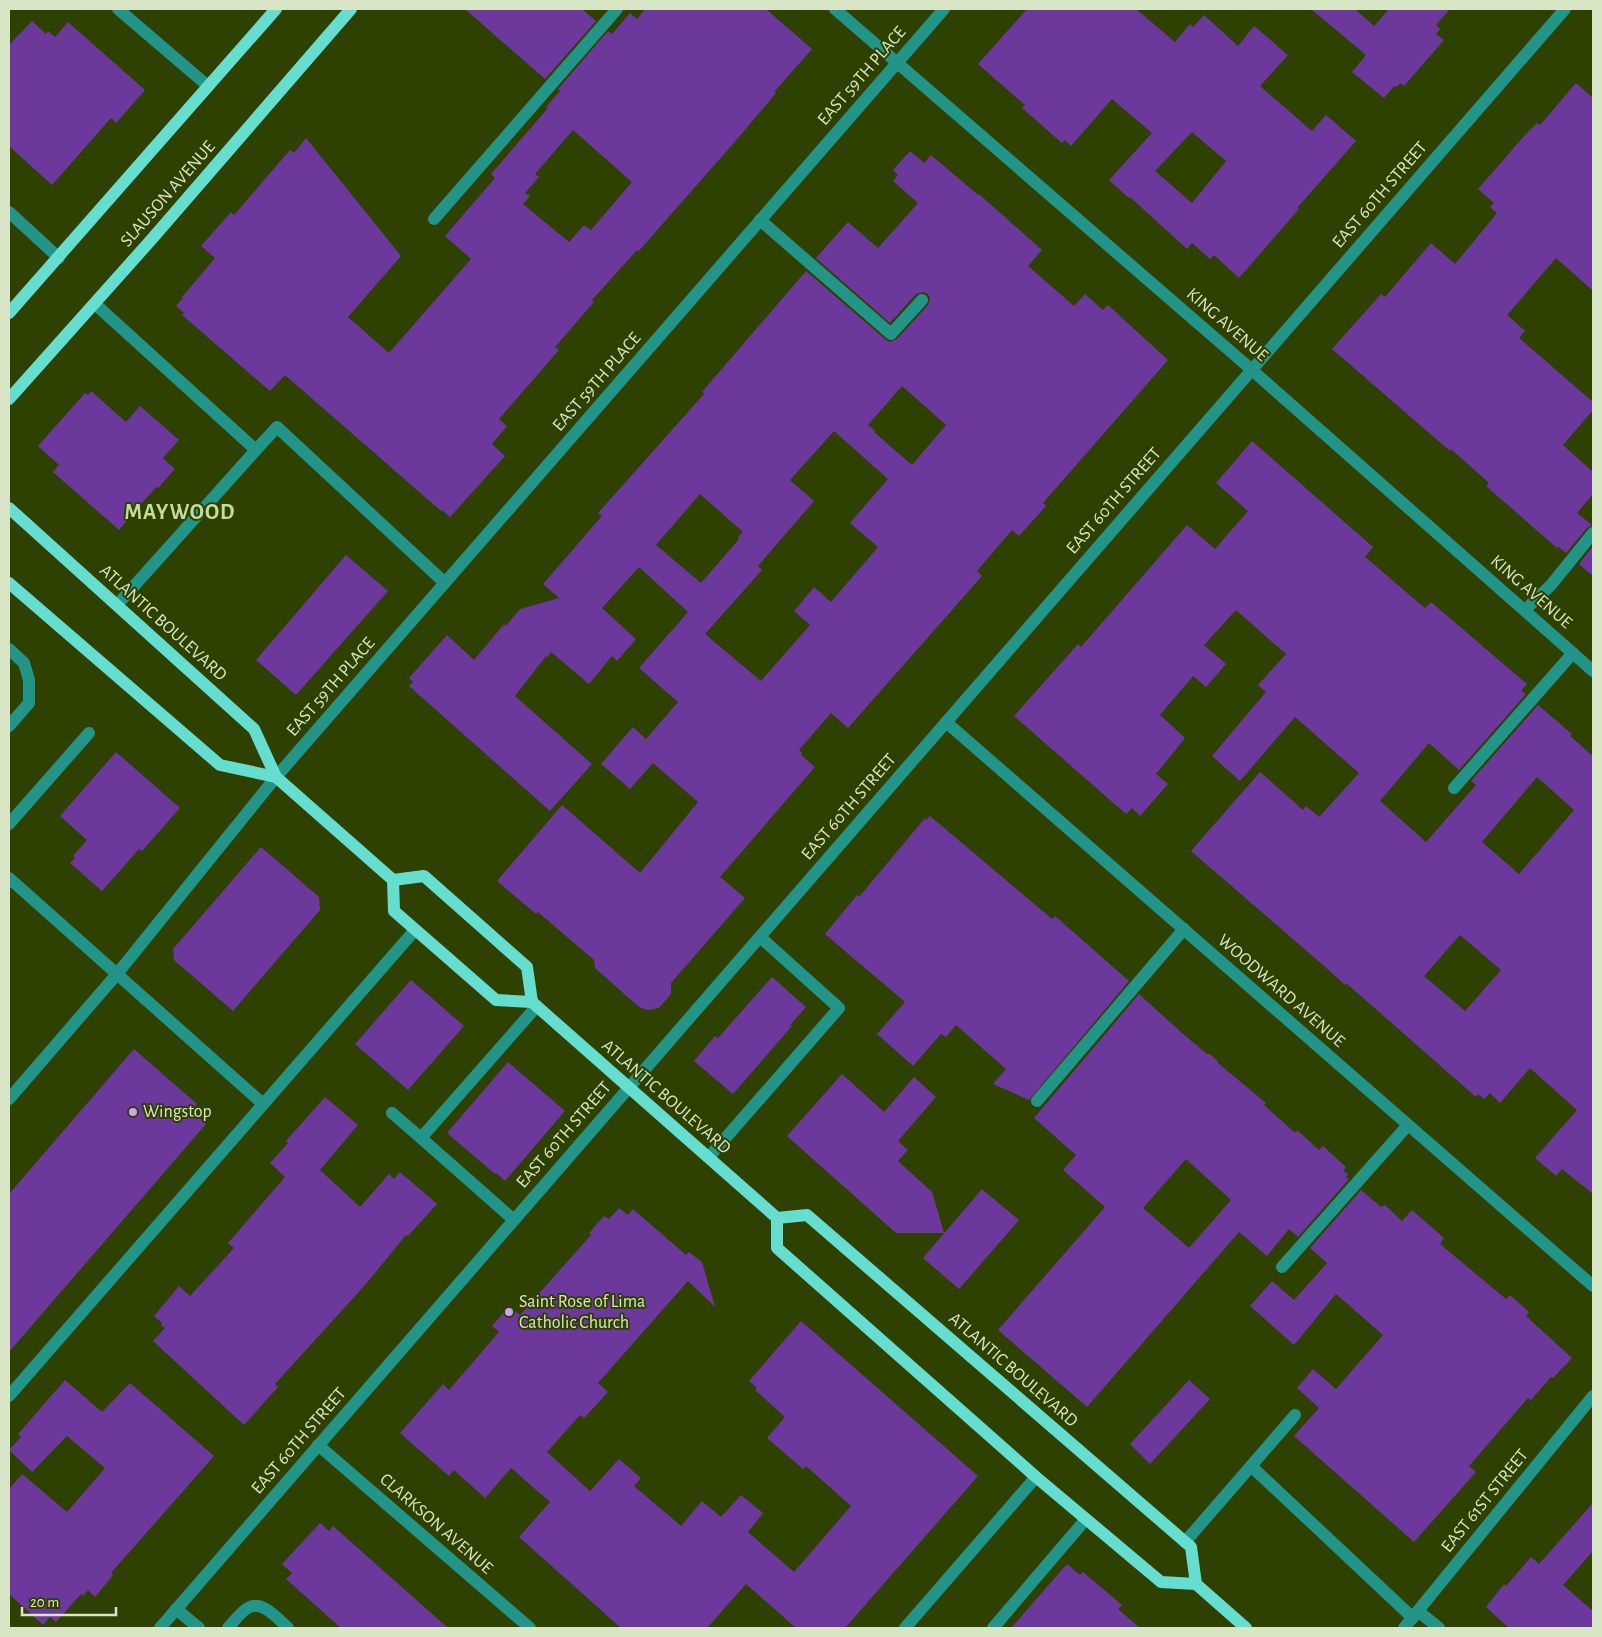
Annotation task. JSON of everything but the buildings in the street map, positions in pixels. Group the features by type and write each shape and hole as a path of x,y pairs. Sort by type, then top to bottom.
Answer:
{"main road":[{"path":"9,313 276,9"},
{"name":"SLAUSON AVENUE","path":"9,399 95,304 351,9"},
{"name":"ATLANTIC BOULEVARD","path":"9,508 254,729 276,777 393,880"},
{"name":"ATLANTIC BOULEVARD","path":"9,583 220,765 276,777"},
{"path":"424,876 527,967 534,1004 496,1000 415,930 394,911 393,880 424,876"},
{"name":"ATLANTIC BOULEVARD","path":"534,1004 777,1218 808,1215 1185,1542 1190,1547 1196,1584"},
{"path":"777,1218 777,1248 1036,1477 1161,1582 1196,1584 1246,1628"}],"street":[{"path":"118,9 208,86"},
{"path":"434,219 617,9"},
{"name":"KING AVENUE","path":"835,9 1252,370 1593,670"},
{"name":"EAST 59TH PLACE","path":"9,1099 117,974 276,777 944,9"},
{"name":"EAST 60TH STREET","path":"160,1628 1565,9"},
{"path":"9,212 59,258"},
{"path":"760,220 891,334 922,300"},
{"path":"95,304 256,450"},
{"path":"117,605 277,426 445,583"},
{"path":"1525,610 1551,585 1593,533"},
{"path":"9,649 24,663 29,680 29,703 9,726"},
{"path":"1454,788 1573,653"},
{"name":"WOODWARD AVENUE","path":"946,722 1593,1286"},
{"path":"9,824 89,733"},
{"path":"9,878 262,1103"},
{"path":"1037,1101 1184,929"},
{"path":"9,1396 262,1103 415,930"},
{"path":"708,1157 839,1008 760,937"},
{"path":"421,1138 534,1004"},
{"path":"392,1113 514,1220"},
{"path":"1282,1267 1408,1125"},
{"name":"EAST 61ST STREET","path":"1404,1628 1593,1396"},
{"path":"1185,1542 1295,1415"},
{"name":"CLARKSON AVENUE","path":"318,1445 524,1626"},
{"path":"1251,1466 1416,1614 1439,1628"},
{"path":"904,1628 1036,1477"},
{"path":"993,1628 1086,1519"},
{"path":"228,1628 247,1608 255,1605 266,1609 288,1628"},
{"path":"176,1609 199,1628"}],"place":[{"name":"Wingstop","path":"133,1112"},
{"name":"Saint Rose of Lima Catholic Church","path":"509,1312"}],"district":[{"name":"MAYWOOD","path":"180,512"}]}
